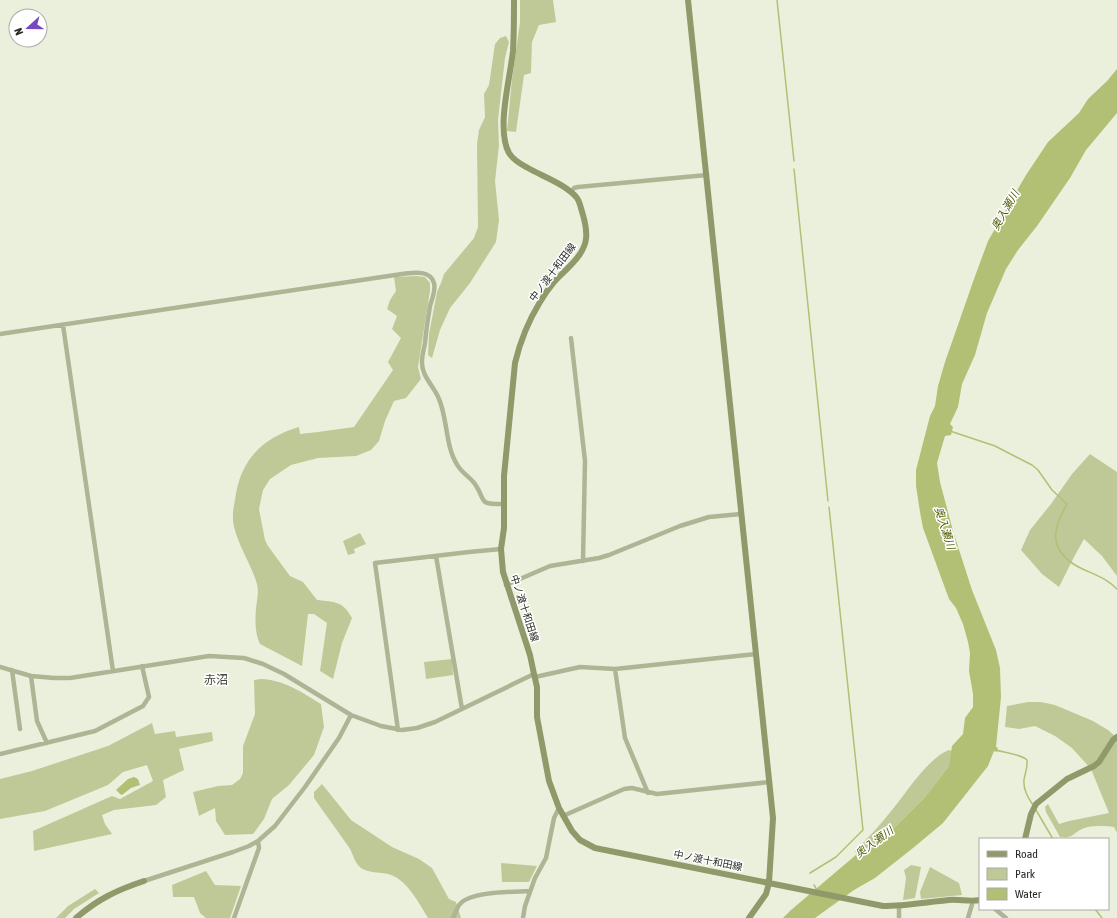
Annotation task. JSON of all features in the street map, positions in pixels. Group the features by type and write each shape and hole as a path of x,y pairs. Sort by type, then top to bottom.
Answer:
{"main road":[{"path":"514,0 513,51 504,120 505,143 509,153 517,162 571,192"},
{"path":"688,0 773,818 770,883 766,894 750,918"},
{"name":"中ノ渡十和田線","path":"571,192 579,202 584,221 586,240 579,254 553,283 540,302 530,320 517,353 504,476 504,528 502,549 503,572 506,585 519,622 537,687 537,717 547,774 563,816 572,831 580,840 595,848 883,906 899,906 950,900 977,901"},
{"path":"1025,838 1032,810 1036,804 1067,779 1099,762 1117,736"},
{"path":"76,918 104,897 144,881"}],"street":[{"path":"571,192 574,188 578,187 707,175"},
{"path":"0,334 408,273 418,272 426,274 434,283 434,291 430,307 422,361 423,371 443,408 448,440 453,457 458,467 475,484 484,502 488,504 503,504"},
{"path":"62,325 113,671"},
{"path":"571,338 585,461 583,560"},
{"path":"506,585 550,566 609,555 680,526 709,517 741,514"},
{"path":"398,730 375,563 502,549"},
{"path":"436,556 462,709"},
{"path":"0,667 31,676 70,678 209,656 244,658 263,664 284,674 351,715 381,726 398,730 424,726 534,676 580,667 615,669 756,654"},
{"path":"0,754 95,731 143,706 150,697 142,666"},
{"path":"615,669 625,738 648,793"},
{"path":"12,670 20,728"},
{"path":"31,676 37,721 47,743"},
{"path":"144,881 233,852 258,841 275,826 305,786 339,738 351,715"},
{"path":"563,816 624,789 632,788 657,794 770,782"},
{"path":"523,918 530,891 546,858 554,818 559,808"},
{"path":"234,918 260,848 258,841"},
{"path":"453,918 460,904 468,898 489,894 530,891"},
{"path":"968,918 977,901"},
{"path":"899,906 899,918"},
{"path":"996,910 1006,918"}],"green space":[{"path":"520,0 553,0 556,22 539,25 532,42 531,73 524,75 516,132 507,131 520,22"},
{"path":"506,36 509,42 505,58 498,120 499,145 495,181 499,220 496,242 470,283 450,308 440,330 432,358 428,355 429,334 437,292 444,274 474,238 478,227 477,144 479,130 485,117 484,94 489,85 495,44 500,38"},
{"path":"394,277 425,277 430,283 418,367 421,379 406,398 394,401 385,421 379,441 371,450 356,456 318,458 291,465 270,479 263,490 259,509 265,540 290,576 303,582 317,600 329,601 342,605 349,612 352,618 342,643 333,679 320,671 327,623 314,614 308,614 302,666 260,644 256,631 257,584 233,524 233,510 238,486 242,473 248,462 264,444 274,437 299,427 300,434 354,427 393,370 388,362 401,338 392,329 397,316 387,309 390,300 396,291"},
{"path":"1090,454 1117,472 1117,576 1102,556 1084,539 1059,587 1042,574 1021,550 1030,530 1072,474"},
{"path":"360,533 366,544 354,549 355,553 348,555 343,541"},
{"path":"452,659 453,675 426,679 424,662"},
{"path":"261,679 285,684 321,704 324,727 314,755 289,785 272,799 264,819 253,834 225,835 216,821 215,808 199,816 193,792 218,786 232,785 240,779 243,773 243,746 255,714 254,680"},
{"path":"1028,702 1041,702 1055,705 1093,721 1108,730 1117,738 1117,833 1114,827 1094,826 1082,829 1071,836 1060,837 1046,812 1045,807 1048,804 1059,824 1109,813 1091,769 1072,748 1055,736 1035,726 1019,729 1005,727 1007,706"},
{"path":"152,723 155,734 175,731 176,737 212,732 213,741 179,749 184,770 163,780 166,797 156,805 114,810 102,815 105,824 112,834 34,851 33,831 112,796 120,799 153,781 147,765 123,772 108,785 45,811 0,819 0,779 32,771 108,746"},
{"path":"949,750 952,751 949,766 925,797 894,828 880,838 865,853 857,854 855,851 898,803 918,776 933,760"},
{"path":"322,784 351,820 392,847 419,859 432,868 449,899 456,902 461,918 428,918 411,892 401,880 395,876 367,871 361,868 355,860 350,848 314,798 314,792"},
{"path":"501,863 537,866 529,882 502,882"},
{"path":"911,865 921,867 915,898 903,900 906,878 904,870"},
{"path":"930,867 959,883 962,895 921,899 920,892"},
{"path":"206,871 215,885 241,886 230,918 206,918 200,913 194,897 173,897 172,885"},
{"path":"95,889 99,893 74,909 65,918 56,918 68,906"}],"water":[{"name":"奥入瀬川","path":"1117,69 1117,113 1086,150 1070,178 1006,269 987,313 975,355 962,384 958,407 950,424 953,427 951,435 945,436 937,463 940,482 953,531 972,590 996,650 1000,668 1001,697 996,747 998,748 997,752 994,751 988,766 943,823 875,878 854,890 815,918 783,918 857,854 865,853 880,838 894,828 925,797 949,766 952,746 963,734 965,718 973,707 973,694 969,671 970,653 963,624 956,608 949,599 923,528 916,486 916,470 930,416 935,406 938,386 945,362 988,241 1026,175 1048,142 1079,113 1088,99"},
{"path":"134,777 138,779 140,785 131,788 122,795 116,790 128,779"}],"waterway":[{"path":"777,0 794,161"},
{"path":"794,169 828,501"},
{"path":"950,431 995,446 1032,465 1038,470 1052,490 1067,504 1056,529 1057,545 1060,552 1075,565 1102,578 1117,589"},
{"path":"810,873 836,857 863,830 829,507"},
{"path":"996,750 1017,755 1027,760 1024,787 1033,805"},
{"path":"1036,810 1052,838"},
{"path":"814,885 817,890"},
{"path":"1096,910 1102,918"}],"district":[{"name":"赤沼","path":"216,680"}]}
